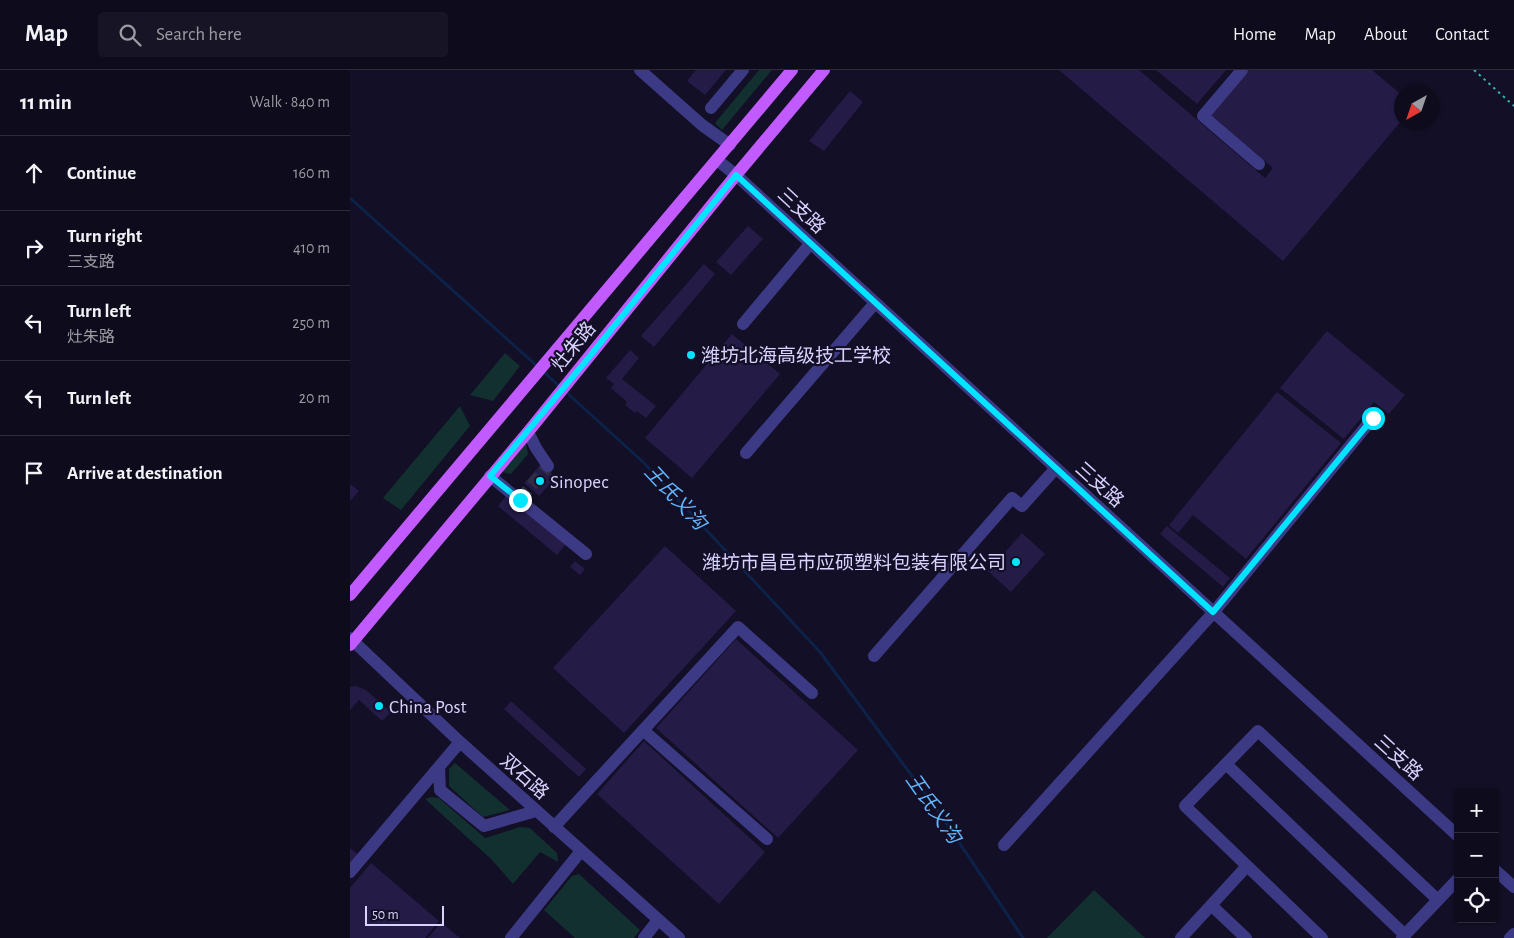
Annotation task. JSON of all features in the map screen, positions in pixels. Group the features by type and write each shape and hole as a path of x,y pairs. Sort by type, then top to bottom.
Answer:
{"main road":[{"name":"灶朱路","path":"350,595 792,70"},
{"name":"灶朱路","path":"351,642 528,432 736,175 824,70"}],"street":[{"path":"640,70 702,125 730,144"},
{"path":"711,108 743,70"},
{"path":"1242,70 1204,116 1259,164"},
{"name":"三支路","path":"717,160 736,175 1455,833"},
{"path":"743,324 810,244"},
{"path":"746,453 875,303"},
{"path":"1004,845 1213,612 1373,418"},
{"path":"528,432 548,466"},
{"path":"874,656 1012,498 1022,506 1056,468"},
{"path":"490,476 586,554"},
{"path":"554,827 738,627 812,693"},
{"name":"双石路","path":"351,642 536,811 679,938"},
{"path":"643,730 766,839"},
{"path":"1322,938 1185,806 1258,731 1438,900"},
{"path":"350,872 460,742"},
{"path":"1226,764 1404,937 1454,883"},
{"path":"439,767 440,790 484,826 536,811"},
{"path":"511,938 581,851"},
{"path":"1187,936 1211,905 1247,866"},
{"path":"1499,874 1514,887"},
{"path":"1211,905 1246,938"},
{"path":"644,938 658,920"},
{"path":"1510,938 1514,934"}],"path":[{"path":"1474,70 1514,106"}],"green space":[{"path":"759,70 772,70 722,130 715,123"},
{"path":"505,353 520,366 493,401 470,395"},
{"path":"460,406 470,426 401,510 383,498"},
{"path":"526,444 528,454 511,474 502,472"},
{"path":"455,763 510,810 483,817 449,786 449,769"},
{"path":"431,797 439,798 485,838 520,827 530,828 557,853 558,862 540,852 513,884 491,859 425,799"},
{"path":"579,874 640,930 634,938 575,938 544,910 572,876"},
{"path":"1094,890 1145,938 1047,938"}],"building":[{"path":"696,70 726,70 705,95 687,81"},
{"path":"1059,70 1139,70 1265,178 1273,168 1211,115 1249,70 1372,70 1394,88 1394,129 1283,261"},
{"path":"1156,70 1226,70 1197,104"},
{"path":"850,91 863,102 824,151 809,141"},
{"path":"748,226 763,239 731,275 716,262"},
{"path":"704,264 715,274 654,347 641,336"},
{"path":"1327,331 1405,395 1389,414 1374,402 1344,439 1280,388"},
{"path":"732,334 780,374 692,478 645,438"},
{"path":"630,350 639,358 622,379 656,406 646,418 637,411 635,413 625,405 627,402 611,388 614,384 606,378"},
{"path":"1277,392 1341,443 1246,559 1193,515 1178,533 1169,525"},
{"path":"541,464 556,477 539,496 524,483"},
{"path":"350,484 359,491 350,501"},
{"path":"507,495 566,544 557,555 498,506"},
{"path":"1167,526 1230,578 1223,587 1160,534"},
{"name":"潍坊市昌邑市应硕塑料包装有限公司","path":"1022,533 1045,554 1011,592 988,571"},
{"path":"665,546 736,611 624,733 553,668"},
{"path":"575,561 585,569 580,575 570,567"},
{"path":"736,639 858,750 778,838 656,728"},
{"path":"356,686 366,690 391,712 382,721 359,700 350,710 350,687"},
{"path":"511,701 586,769 579,777 504,709"},
{"path":"644,741 765,852 719,904 597,794"},
{"path":"350,848 358,854 350,864"},
{"path":"371,863 439,921 425,938 350,938 350,888"},
{"path":"441,922 460,938 428,938"}],"waterway":[{"name":"王氏义沟","path":"350,198 537,366"},
{"name":"王氏义沟","path":"542,370 561,388"},
{"name":"王氏义沟","path":"566,392 643,462 820,652 938,811 1023,938"}],"tunnel":[{"path":"520,499 548,466"}],"place":[{"name":"潍坊北海高级技工学校","path":"691,355"},
{"name":"Sinopec","path":"540,481"},
{"name":"潍坊市昌邑市应硕塑料包装有限公司","path":"1016,562"},
{"name":"China Post","path":"379,706"}],"route":[{"path":"520,500 490,476 528,432 736,175 1213,612 1373,418"}]}
